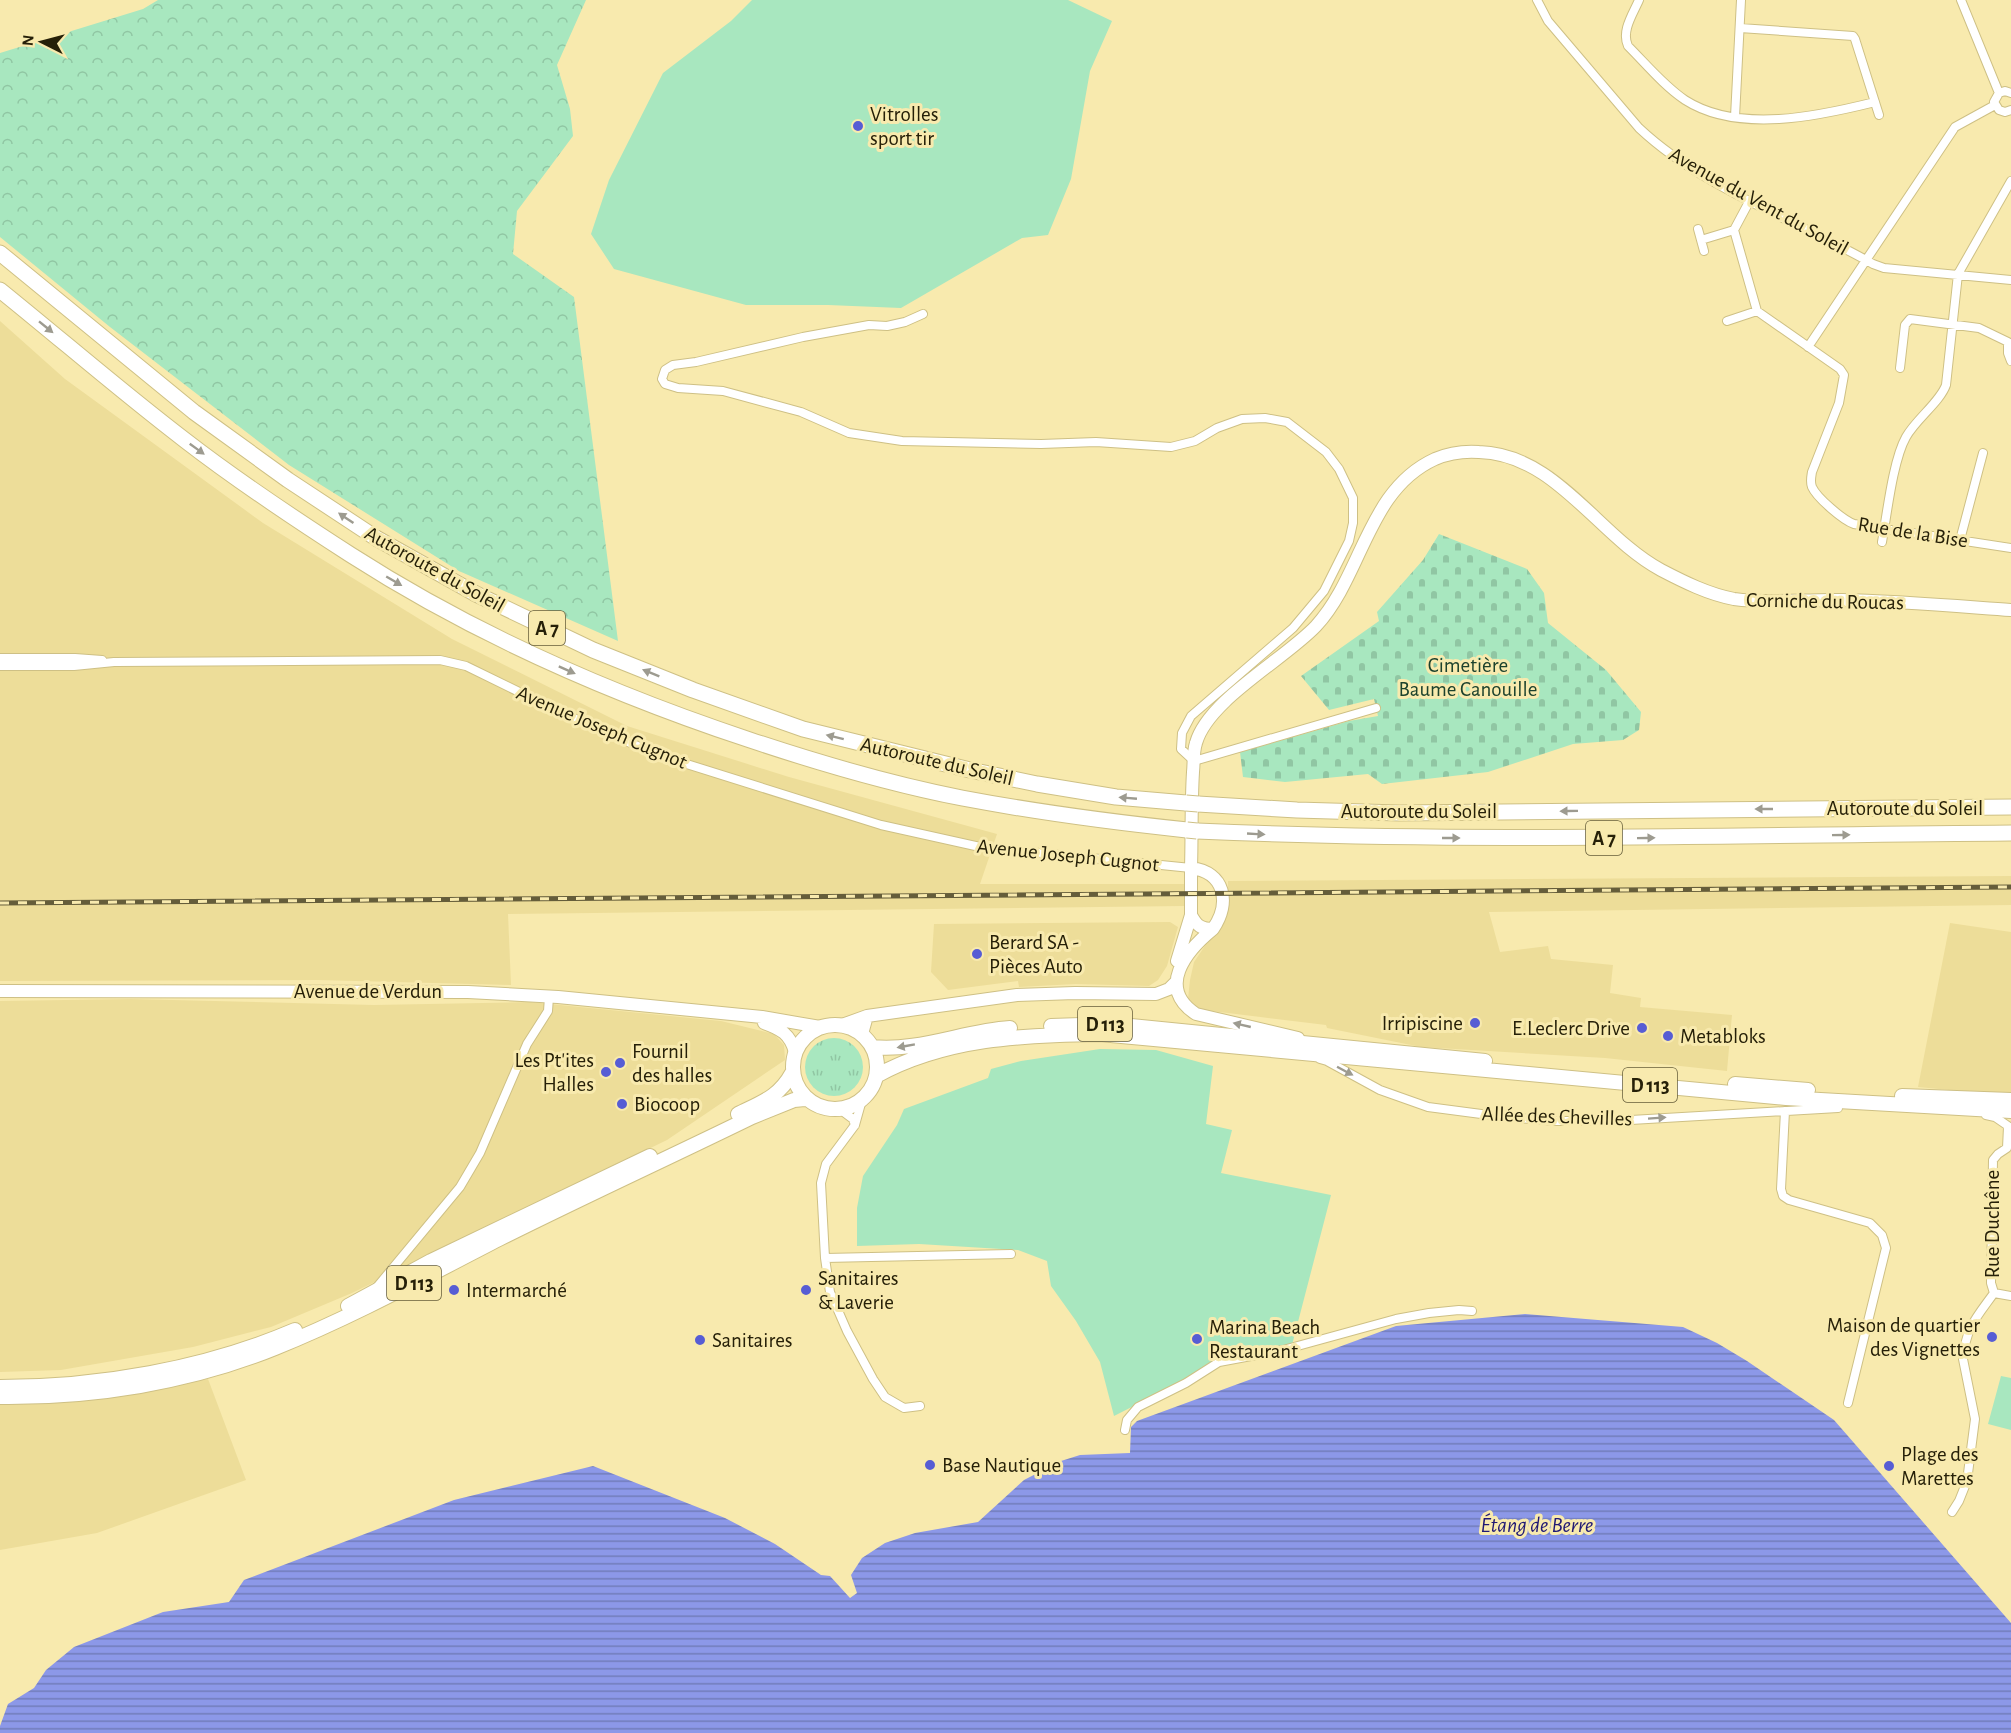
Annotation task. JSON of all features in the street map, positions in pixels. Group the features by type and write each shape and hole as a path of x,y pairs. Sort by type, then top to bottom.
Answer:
{"highway":[{"name":"Autoroute du Soleil","path":"0,253 194,412 376,538 466,589 593,650 693,690 803,729 1037,784 1116,797 1192,804 1399,813 2011,807"},
{"name":"Autoroute du Soleil","path":"0,290 186,441 354,557 455,616 565,669 680,717 819,763 960,798 1072,817 1192,831 1403,838 2011,833"}],"main road":[{"name":"Corniche du Roucas","path":"1148,995 1164,985 1170,976 1181,951 1191,915 1194,761 1196,744 1203,727 1217,709 1313,629 1327,613 1339,596 1380,512 1394,490 1414,471 1438,458 1465,452 1495,452 1525,462 1552,479 1621,543 1655,567 1691,586 1733,598 1774,602 1839,600 1909,603 2011,610"},
{"path":"734,1015 762,1017 820,1027 842,1025 867,1016 1017,995 1075,993 1148,995 1162,993 1176,982 1189,952 1214,929 1220,920 1223,907 1221,885 1214,876 1203,869 1191,868"},
{"path":"1191,915 1200,928 1214,929"},
{"path":"1176,982 1179,999 1186,1008 1196,1014 1340,1047"},
{"name":"Avenue de Verdun","path":"0,991 468,992 549,997 734,1015"},
{"path":"734,1015 783,1030 789,1036 795,1052"},
{"path":"862,1034 867,1016"},
{"name":"D 113","path":"872,1047 897,1048 1001,1029 1111,1024 1788,1089 2011,1100"},
{"path":"820,1027 801,1041 792,1062 792,1073 799,1091 806,1099 828,1110 841,1110 862,1100 871,1089 876,1076 876,1056 872,1047 862,1034 842,1025"},
{"name":"D 113","path":"876,1076 901,1062 934,1051 1001,1038 1100,1034 1786,1098 2011,1111"},
{"name":"D 113","path":"0,1387 83,1383 176,1368 285,1334 325,1317 431,1261 767,1100 784,1087 792,1073"},
{"name":"D 113","path":"0,1397 72,1395 124,1388 213,1368 273,1349 334,1322 752,1117 794,1100 806,1099"}],"street":[{"name":"Avenue du Vent du Soleil","path":"1537,0 1548,21 1639,128 1682,162 1866,261 1884,268 2011,280"},
{"path":"1639,0 1627,28 1628,46 1683,99 1704,110 1735,117 1786,119 1825,114 1875,102"},
{"path":"1735,117 1741,0"},
{"path":"1961,0 1999,93"},
{"path":"1740,28 1853,36 1856,39 1879,115"},
{"path":"2011,93 2004,91 1995,98 1995,105 2002,112 2011,110"},
{"path":"1750,200 1734,230 1757,311 1808,346 1955,127 1995,105"},
{"path":"1882,542 1901,447 1922,414 1941,395 1946,385 1958,274 2011,181"},
{"path":"1698,229 1704,252"},
{"path":"1701,240 1734,230"},
{"path":"1727,321 1757,311"},
{"path":"922,314 905,322 887,326 869,325 803,337 696,362 673,365 665,370 663,379 665,384 678,388 723,391 801,412 849,433 902,441 1041,444 1096,442 1171,447 1195,441 1217,428 1242,418 1265,418 1287,422 1326,452 1339,469 1353,498 1353,523 1349,541 1324,591 1293,628 1191,716 1182,733 1181,749 1194,761 1376,708"},
{"path":"1900,368 1905,325 1908,320 1978,328 2010,339 2008,353 2011,361"},
{"name":"Rue de la Bise","path":"1808,346 1840,369 1844,375 1839,403 1812,472 1812,486 1848,521 1884,529 2011,548"},
{"path":"1960,540 1983,453"},
{"name":"Avenue Joseph Cugnot","path":"0,658 75,658 114,662"},
{"name":"Avenue Joseph Cugnot","path":"0,666 74,666 114,662 272,659 440,660 466,666 562,713 658,755 881,825 980,847 1191,868"},
{"path":"372,1293 460,1187 480,1153 527,1044 548,1011 549,997"},
{"name":"Allée des Chevilles","path":"1290,1052 1327,1061 1380,1090 1428,1107 1504,1117 1614,1121 1829,1107 1987,1115 1995,1117 2009,1127"},
{"path":"862,1100 855,1125 826,1164 821,1183 825,1258 830,1292 847,1331 885,1397 904,1408 920,1406"},
{"path":"841,1110 853,1119 855,1125"},
{"path":"1785,1111 1781,1189 1783,1196 1808,1207 1870,1223 1882,1235 1886,1248 1848,1403"},
{"name":"Rue Duchêne","path":"1994,1293 1991,1282 1993,1160 2009,1148 2009,1127"},
{"path":"825,1258 1011,1254"},
{"path":"1952,1512 1959,1502 1967,1481 1975,1419 1963,1359 1967,1333 1975,1317 1994,1293 2011,1296"},
{"path":"1125,1430 1127,1420 1138,1407 1186,1383 1219,1362 1283,1350 1396,1319 1429,1313 1472,1311"}],"shaded area":[{"path":"0,321 65,379 263,523 452,639 627,726 789,777 997,834 980,884 1184,884 1184,906 508,914 511,985 318,980 0,981"},
{"path":"2011,876 2011,905 1489,912 1500,952 1548,946 1551,959 1613,965 1610,993 1641,998 1640,1007 1732,1015 1727,1071 1605,1058 1421,1047 1327,1028 1326,1025 1195,1009 1188,999 1194,962 1228,912 1228,881"},
{"path":"1170,922 1178,927 1167,966 1158,980 1149,986 1076,984 1019,987 1018,981 948,990 931,972 934,924"},
{"path":"1950,923 2011,932 2011,1096 1918,1087"},
{"path":"131,999 374,1005 530,1002 721,1021 774,1034 784,1045 785,1060 667,1140 352,1293 271,1327 193,1347 61,1370 0,1372 0,1001"},
{"path":"208,1379 246,1480 97,1533 0,1550 0,1400 68,1399"}],"green space":[{"path":"158,0 586,0 557,65 570,109 573,136 517,211 513,254 574,297 618,641 459,571 289,465 110,327 0,237 0,53 143,9"},
{"name":"Vitrolles sport tir","path":"752,0 1068,0 1112,21 1090,71 1071,179 1048,235 1022,238 901,308 746,305 614,269 591,234 609,180 663,73 731,21"},
{"name":"Cimetière Baume Canouille","path":"1439,534 1527,569 1544,593 1548,623 1606,670 1641,712 1639,730 1623,740 1573,744 1488,772 1382,784 1368,774 1285,782 1243,777 1240,752 1349,721 1378,716 1374,699 1329,710 1301,676 1379,621 1377,612 1423,560"},
{"path":"834,1038 850,1043 858,1051 863,1067 858,1083 850,1091 834,1096 818,1091 810,1083 805,1067 810,1051 818,1043"},
{"path":"1100,1049 1156,1050 1213,1066 1206,1124 1232,1130 1221,1173 1331,1195 1292,1345 1235,1353 1114,1416 1100,1362 1076,1321 1051,1286 1047,1261 1018,1250 919,1244 857,1246 857,1208 863,1176 897,1125 904,1109 988,1078 991,1069 1021,1061"},
{"path":"2001,1376 2011,1378 2011,1430 1988,1424"}],"water":[{"name":"Étang de Berre","path":"1525,1314 1683,1327 1717,1343 1747,1361 1834,1420 2011,1623 2011,1733 0,1733 0,1726 8,1704 34,1688 46,1670 74,1647 163,1612 229,1602 244,1580 454,1500 593,1466 725,1518 775,1544 821,1575 830,1576 850,1598 857,1593 851,1575 862,1558 885,1543 915,1533 978,1522 1024,1480 1061,1461 1080,1455 1130,1453 1131,1427 1137,1421 1396,1326"}],"railway":[{"path":"0,903 2011,887"}],"place":[{"name":"Vitrolles sport tir","path":"858,126"},
{"name":"Berard SA - Pièces Auto","path":"977,954"},
{"name":"Irripiscine","path":"1475,1023"},
{"name":"E.Leclerc Drive","path":"1642,1028"},
{"name":"Metabloks","path":"1668,1036"},
{"name":"Fournil des halles","path":"620,1063"},
{"name":"Les Pt'ites Halles","path":"606,1072"},
{"name":"Biocoop","path":"622,1104"},
{"name":"Intermarché","path":"454,1290"},
{"name":"Sanitaires & Laverie","path":"806,1290"},
{"name":"Maison de quartier des Vignettes","path":"1992,1337"},
{"name":"Marina Beach Restaurant","path":"1197,1339"},
{"name":"Sanitaires","path":"700,1340"},
{"name":"Base Nautique","path":"930,1465"},
{"name":"Plage des Marettes","path":"1889,1466"}]}
